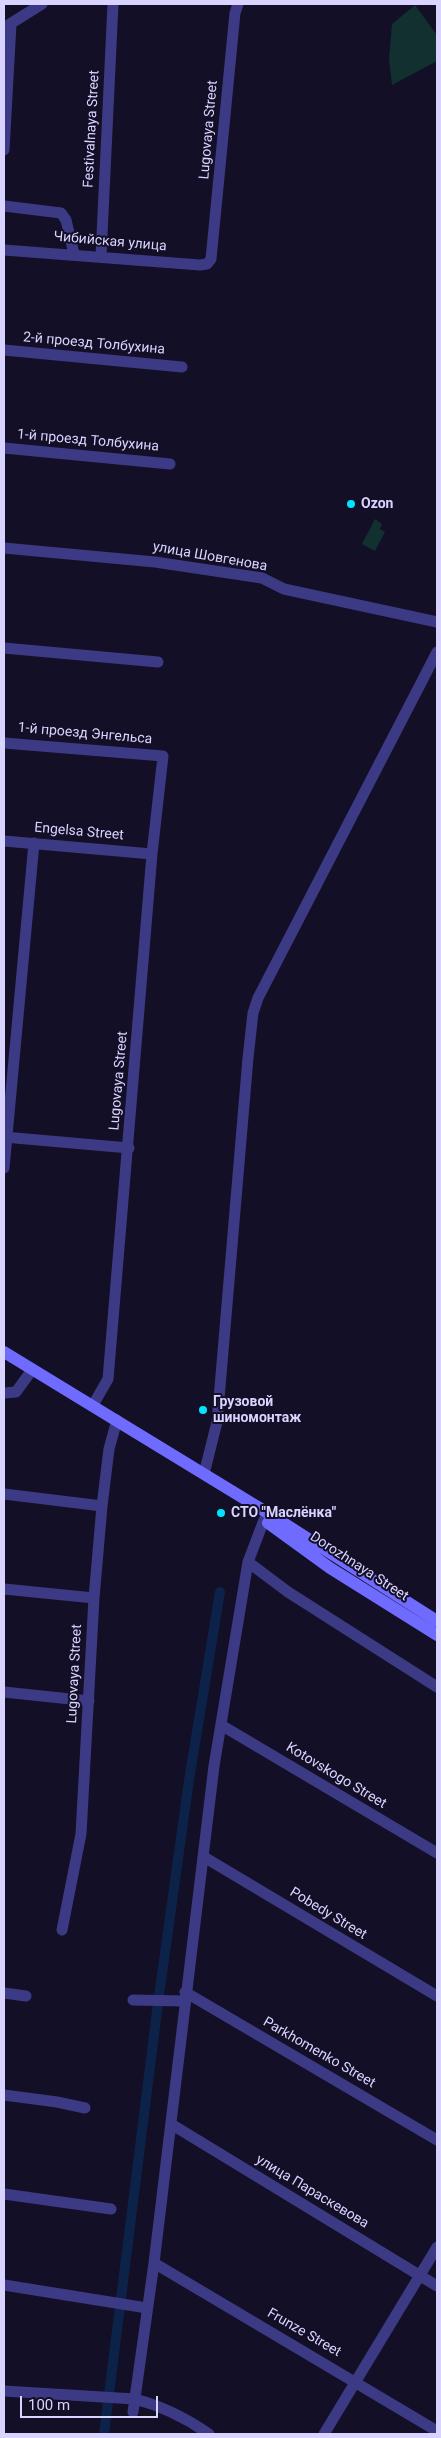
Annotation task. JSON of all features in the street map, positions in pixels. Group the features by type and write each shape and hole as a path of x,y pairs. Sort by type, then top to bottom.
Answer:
{"main road":[{"name":"Dorozhnaya Street","path":"4,1352 93,1405 437,1621"},
{"name":"Dorozhnaya Street","path":"219,1484 264,1520 330,1568 437,1635"}],"street":[{"name":"Festivalnaya Street","path":"101,256 113,4"},
{"name":"Lugovaya Street","path":"211,259 235,13 238,4"},
{"path":"4,150 7,26 36,5"},
{"path":"4,206 61,212 66,220 74,254"},
{"name":"Чибийская улица","path":"4,250 200,265 206,264 211,259"},
{"name":"2-й проезд Толбухина","path":"4,350 182,367"},
{"name":"1-й проезд Толбухина","path":"4,448 170,464"},
{"name":"улица Шовгенова","path":"4,548 155,562 262,578 284,589 437,622"},
{"path":"4,648 158,662"},
{"path":"204,1474 217,1422 248,1058 255,1005 266,978 437,652"},
{"name":"1-й проезд Энгельса","path":"4,743 163,756"},
{"name":"Lugovaya Street","path":"93,1405 108,1379 152,854 163,756"},
{"name":"Engelsa Street","path":"4,841 152,854"},
{"path":"4,1168 5,1138 34,844"},
{"path":"5,1138 128,1148"},
{"path":"4,1393 16,1392 32,1370"},
{"name":"Lugovaya Street","path":"62,1930 81,1834 94,1598 102,1506 109,1450 117,1420"},
{"path":"4,1494 102,1506"},
{"path":"133,2412 154,2263 185,1997 220,1725 248,1562 264,1520"},
{"path":"248,1562 294,1596 437,1687"},
{"path":"4,1589 94,1598"},
{"path":"4,1692 89,1701"},
{"name":"Kotovskogo Street","path":"220,1725 437,1853"},
{"name":"Pobedy Street","path":"204,1857 437,1996"},
{"path":"4,1993 26,1996"},
{"name":"Parkhomenko Street","path":"133,2000 185,1997 437,2140"},
{"path":"4,2096 57,2102 85,2108"},
{"name":"улица Параскевова","path":"170,2124 437,2286"},
{"path":"4,2194 112,2209"},
{"path":"324,2434 437,2247"},
{"name":"Frunze Street","path":"154,2263 356,2381 437,2431"},
{"path":"4,2285 147,2308"},
{"path":"4,2391 135,2399 153,2403 191,2421 209,2434"}],"green space":[{"path":"415,5 437,35 437,61 392,85 389,59 392,24"},
{"path":"375,519 382,524 380,529 385,532 375,551 362,544"}],"waterway":[{"path":"104,2434 158,2003 189,1780 220,1592"}],"place":[{"name":"Ozon","path":"351,504"},
{"name":"Грузовой шиномонтаж","path":"203,1410"},
{"name":"СТО \"Маслёнка\"","path":"221,1513"}]}
